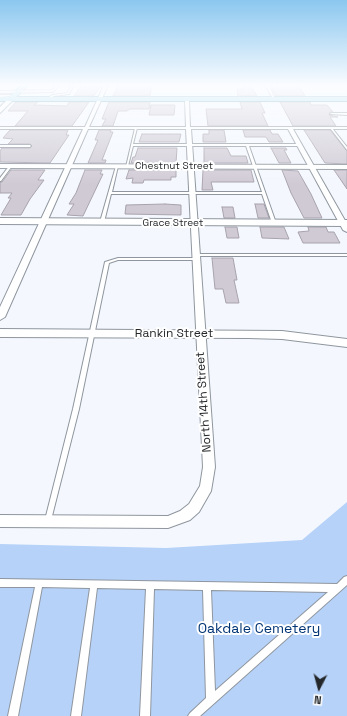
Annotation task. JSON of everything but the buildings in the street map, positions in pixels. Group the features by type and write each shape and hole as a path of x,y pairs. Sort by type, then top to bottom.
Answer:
{"street":[{"path":"0,317 90,118"},
{"name":"North 14th Street","path":"48,522 160,523 185,516 194,508 206,487 208,467 188,118"},
{"path":"0,128 347,128"},
{"path":"290,128 311,167 346,225"},
{"name":"Chestnut Street","path":"0,166 347,167"},
{"name":"Grace Street","path":"0,221 346,225"},
{"name":"Rankin Street","path":"0,333 200,333 282,335 347,343"},
{"path":"0,521 48,522"}],"lane":[{"path":"127,166 136,128"},
{"path":"330,128 347,149"},
{"path":"132,145 300,145"},
{"path":"247,145 274,223"},
{"path":"0,146 30,146"},
{"path":"0,180 11,166"},
{"path":"102,222 117,166"},
{"path":"110,192 264,193"},
{"path":"48,522 76,409 90,334 107,262 118,259 347,255"},
{"path":"193,716 347,580"},
{"path":"0,583 338,588"},
{"path":"13,716 39,584"},
{"path":"76,716 94,585"},
{"path":"145,716 150,586"},
{"path":"207,586 211,700"}],"green space":[{"name":"Oakdale Cemetery","path":"347,502 347,716 0,716 0,544 166,548 302,540"}]}
